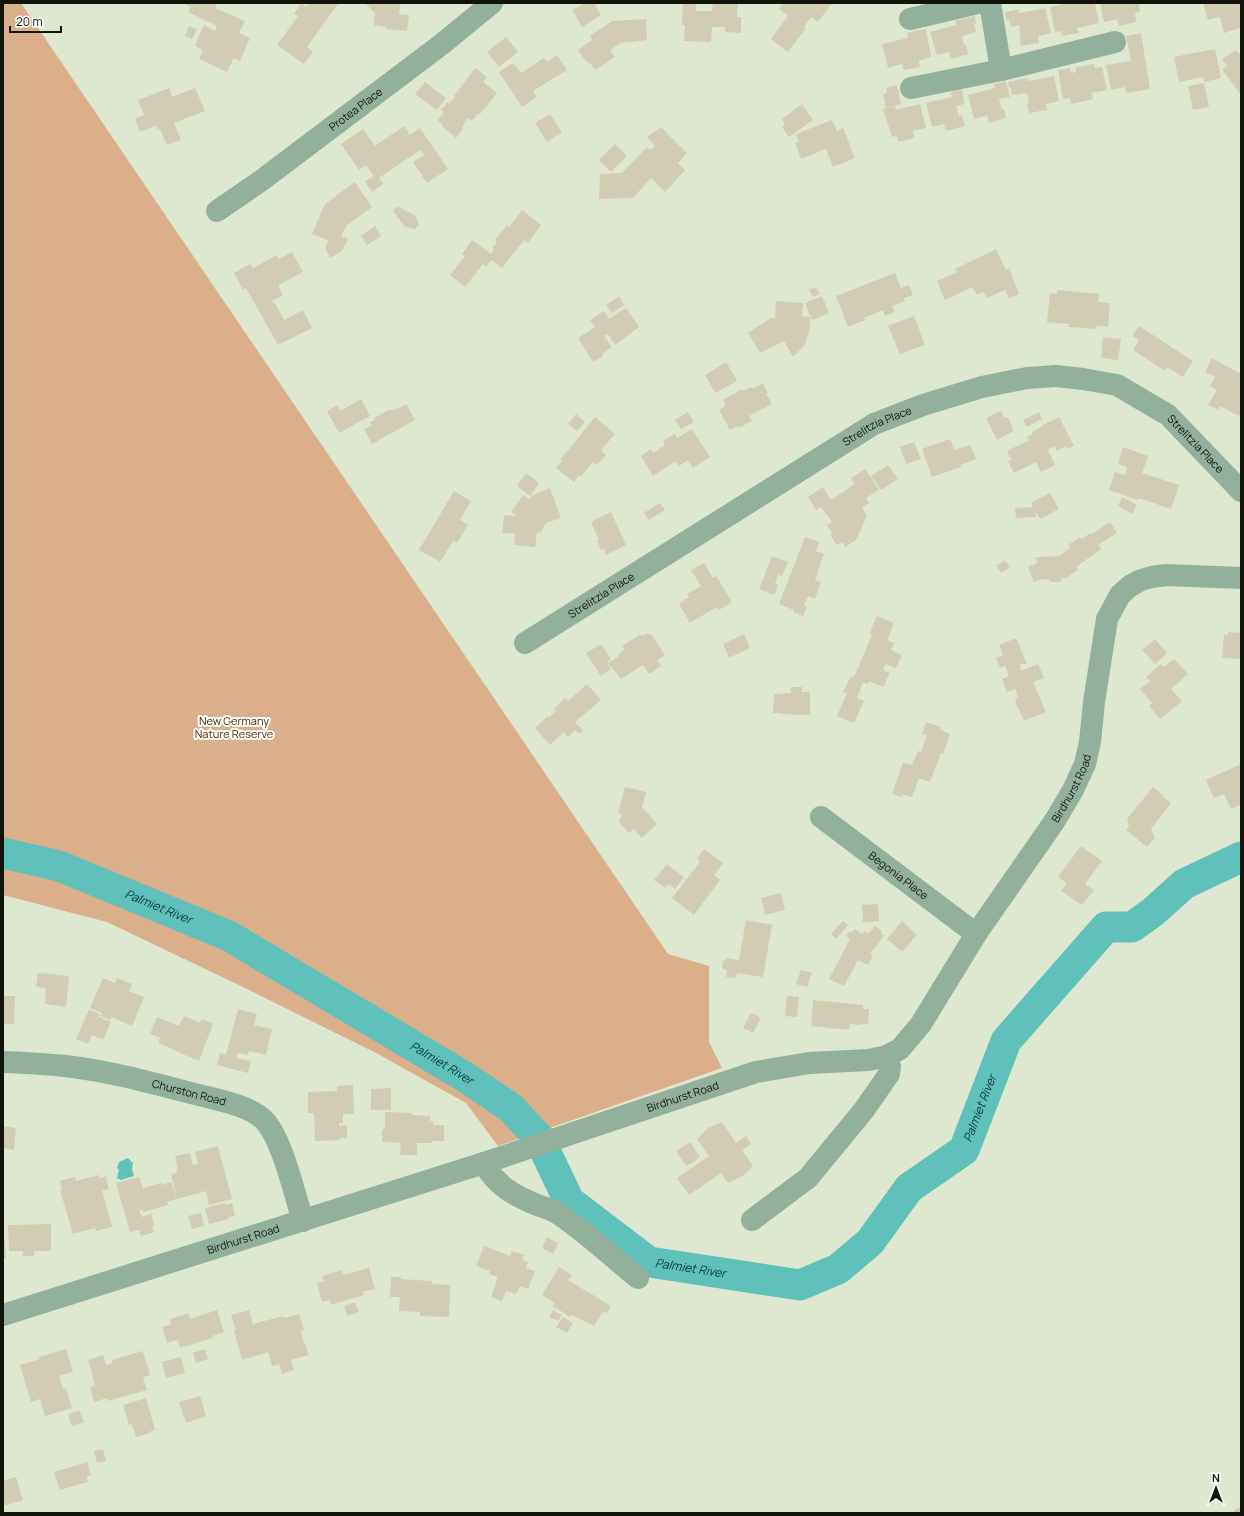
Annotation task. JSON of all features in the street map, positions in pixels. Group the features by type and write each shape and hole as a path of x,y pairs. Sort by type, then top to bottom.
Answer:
{"street":[{"name":"Protea Place","path":"217,211 262,180 442,44 492,3"},
{"path":"910,19 978,3"},
{"path":"990,3 1001,70"},
{"path":"911,88 1001,70 1115,42"},
{"name":"Strelitzia Place","path":"525,643 874,424 923,405 982,387 1027,378 1056,376 1117,385 1168,415 1241,491"},
{"name":"Birdhurst Road","path":"3,1315 493,1160 756,1072 809,1063 869,1060 887,1056 900,1049 921,1024 976,934 1054,822 1073,790 1085,764 1090,742 1105,626 1107,619 1120,595 1140,580 1166,575 1241,578"},
{"name":"Begonia Place","path":"821,817 976,934"},
{"path":"752,1220 808,1178 855,1122 880,1089 889,1074 890,1066 887,1056"},
{"name":"Churston Road","path":"3,1062 80,1068 142,1081 232,1104 249,1110 264,1120 273,1132 303,1221"},
{"path":"493,1160 489,1173 497,1182 520,1198 558,1214 638,1278"}],"green space":[{"name":"New Germany Nature Reserve","path":"3,3 21,3 668,954 709,966 709,1042 722,1068 498,1146 466,1103 378,1054 107,922 3,895"}],"water":[{"path":"128,1158 133,1163 132,1169 134,1176 121,1180 117,1178 119,1170 117,1168 119,1162"}],"building":[{"path":"186,3 217,3 215,8 245,21 239,33 250,38 240,61 234,58 227,72 199,59 203,50 195,46 204,25 215,31 217,26 188,12 191,7 185,5"},
{"path":"301,3 306,7 309,3 338,4 307,47 313,52 304,64 277,45 298,16 294,14"},
{"path":"585,3 594,3 601,15 582,27 572,10"},
{"path":"683,3 696,3 696,11 712,11 713,3 738,3 737,17 741,17 741,33 725,32 725,27 712,27 711,42 684,41 685,25 682,25"},
{"path":"783,3 832,3 818,22 811,17 804,27 806,28 788,52 771,39 788,16 779,9"},
{"path":"1068,3 1095,3 1099,23 1077,28 1079,33 1062,36 1061,31 1055,32 1050,7"},
{"path":"1100,3 1139,3 1140,12 1135,13 1136,22 1119,26 1117,19 1104,22"},
{"path":"1203,3 1241,3 1241,28 1224,33 1220,17 1208,20"},
{"path":"366,4 400,4 399,14 409,15 407,31 386,29 386,27 374,25 375,13"},
{"path":"1045,8 1051,33 1038,36 1039,43 1021,46 1019,25 1011,27 1009,20 1007,21 1005,12 1019,9 1019,13"},
{"path":"975,16 976,24 974,25 976,32 962,36 968,54 951,59 949,52 937,55 930,32 956,25 955,21"},
{"path":"646,19 647,40 621,43 610,50 615,57 595,70 590,63 588,64 578,50 592,40 590,36 612,21"},
{"path":"189,26 197,29 192,39 185,36"},
{"path":"926,29 931,57 918,61 920,67 904,70 902,64 888,68 882,44 908,38 907,33"},
{"path":"1141,33 1150,89 1126,93 1125,87 1111,90 1106,65 1131,61 1126,36"},
{"path":"506,37 518,52 499,67 487,52"},
{"path":"1215,49 1221,78 1204,82 1203,77 1179,82 1174,57"},
{"path":"1236,50 1241,55 1241,95 1222,69 1227,66 1222,59"},
{"path":"557,55 567,70 533,91 537,97 522,107 499,72 513,63 521,73 544,58 547,62"},
{"path":"1094,64 1095,68 1102,67 1107,90 1092,93 1093,99 1071,104 1070,98 1063,99 1058,70 1070,68 1071,73 1076,72 1076,67"},
{"path":"475,68 487,77 483,82 497,93 480,114 478,113 472,121 468,118 462,127 463,129 456,138 442,126 443,125 438,120 444,112 441,110 455,97 454,96"},
{"path":"1054,76 1059,101 1046,104 1047,110 1029,113 1027,93 1012,95 1011,88 1009,88 1008,82 1027,78 1028,81"},
{"path":"1006,81 1010,97 999,99 1002,110 1004,109 1006,118 989,123 987,116 974,119 968,95 995,88 994,84"},
{"path":"425,82 446,98 437,110 415,94"},
{"path":"1204,83 1209,107 1193,110 1188,86"},
{"path":"897,85 901,104 886,108 883,94 887,93 886,88"},
{"path":"169,88 172,97 195,88 205,111 174,123 181,140 167,145 160,129 158,130 156,126 140,132 135,119 144,115 138,100"},
{"path":"962,89 964,104 956,106 959,116 962,115 965,126 946,131 944,124 932,127 926,103 952,97 951,92"},
{"path":"802,104 813,120 789,137 782,127 785,124 782,119"},
{"path":"920,104 926,128 913,131 914,138 898,142 897,136 892,137 883,109 895,106 896,110"},
{"path":"550,114 562,132 547,142 535,123"},
{"path":"832,120 837,131 843,128 855,158 833,167 826,149 801,159 795,143 799,142 796,134"},
{"path":"404,126 410,135 420,128 448,169 427,183 413,162 424,155 420,150 379,178 383,184 372,192 365,181 374,176 366,165 359,170 341,144 363,129 375,146"},
{"path":"661,127 687,153 678,163 685,170 665,192 651,178 633,198 599,199 600,174 622,173 647,147 650,150 655,146 647,137"},
{"path":"615,144 627,156 611,172 599,160"},
{"path":"355,182 372,207 347,225 341,236 348,239 342,251 330,258 325,248 328,240 312,234 325,204"},
{"path":"397,206 416,216 419,224 415,229 405,227 393,211"},
{"path":"522,210 541,225 528,243 524,240 502,268 491,260 486,267 483,264 465,287 450,275 465,256 462,254 472,240 491,254 494,249 492,248 497,242 495,240 507,225 509,227"},
{"path":"375,226 381,236 367,245 361,236"},
{"path":"996,249 1006,270 1009,268 1019,294 1009,298 1005,290 987,298 984,292 977,295 972,287 945,300 937,281 957,272 955,269"},
{"path":"292,252 303,272 278,285 283,295 272,301 274,304 275,303 284,320 303,310 312,328 278,345 246,288 243,290 234,273 250,264 253,268 277,255 279,259"},
{"path":"895,273 901,288 909,285 913,295 904,298 905,301 892,306 895,312 885,316 883,310 848,327 836,296"},
{"path":"816,287 820,294 813,297 809,290"},
{"path":"1057,290 1099,294 1098,302 1110,303 1108,327 1096,326 1096,329 1069,327 1069,324 1047,322 1050,293 1057,294"},
{"path":"619,296 624,305 612,313 606,305"},
{"path":"822,296 829,313 812,320 805,303"},
{"path":"776,301 803,303 802,316 810,317 809,332 804,346 793,357 784,341 760,353 748,333 771,318 775,318"},
{"path":"626,308 639,327 615,345 608,334 604,336 612,347 602,354 603,356 593,362 578,338 595,327 590,320 604,311 609,319"},
{"path":"914,316 925,345 900,354 888,326"},
{"path":"1139,326 1193,361 1183,377 1167,367 1165,371 1133,350 1139,340 1132,336"},
{"path":"1103,337 1121,339 1118,360 1101,358"},
{"path":"1212,358 1241,374 1241,413 1239,416 1220,406 1218,410 1208,405 1217,390 1210,386 1215,377 1205,372"},
{"path":"726,362 737,381 715,393 705,375"},
{"path":"763,383 768,393 766,394 772,404 749,416 752,421 739,428 738,426 730,430 719,410 726,405 723,400 742,389 743,391 751,387 753,389"},
{"path":"361,399 370,416 339,433 327,411 337,405 340,411"},
{"path":"406,404 415,420 372,444 364,429 372,425 370,422 375,420 374,418 390,409 390,411 395,408 395,410"},
{"path":"1001,411 1005,418 1008,417 1014,431 997,440 986,418"},
{"path":"688,412 694,422 681,429 675,420"},
{"path":"1039,412 1042,419 1027,427 1023,420"},
{"path":"576,414 585,422 577,431 568,424"},
{"path":"595,417 615,434 601,450 606,455 597,465 593,462 574,482 556,468 562,461 560,460"},
{"path":"1059,417 1074,446 1067,449 1066,446 1057,451 1055,446 1048,450 1055,465 1041,472 1036,462 1014,473 1008,461 1012,460 1007,451 1029,440 1027,437 1033,434 1032,432"},
{"path":"692,429 710,457 693,468 688,460 679,466 676,461 653,476 641,456 651,449 653,453 665,445 663,441 675,434 677,438"},
{"path":"950,439 954,450 970,445 976,459 960,465 961,467 932,477 922,449"},
{"path":"914,442 921,459 906,464 900,447"},
{"path":"1123,447 1148,456 1142,473 1179,485 1171,509 1109,490 1115,472 1125,475 1127,467 1118,464"},
{"path":"888,465 898,479 881,490 871,476"},
{"path":"865,469 879,490 866,498 869,503 862,508 867,516 856,540 845,547 842,542 837,545 830,535 832,533 827,525 832,522 821,507 816,510 808,497 823,487 831,500 855,484 851,478"},
{"path":"526,473 539,483 530,496 517,486"},
{"path":"550,488 561,518 546,523 540,533 537,532 535,547 514,545 515,534 502,533 504,515 517,516 511,512 523,495 528,499 531,496"},
{"path":"454,491 471,501 460,520 468,525 457,543 453,541 440,562 419,550"},
{"path":"1050,493 1059,509 1040,519 1035,511 1036,517 1016,518 1015,508 1033,507 1031,503"},
{"path":"1122,497 1137,505 1132,514 1118,506"},
{"path":"660,503 665,510 649,520 644,513"},
{"path":"611,512 626,545 606,555 604,548 601,550 597,541 599,540 591,522"},
{"path":"1110,522 1117,533 1098,545 1101,549 1076,567 1078,570 1066,578 1061,578 1061,582 1050,582 1049,579 1043,579 1034,582 1028,567 1037,563 1036,557 1059,556 1070,548 1068,545 1080,537 1082,539 1090,533 1091,535"},
{"path":"805,537 819,542 816,551 824,554 815,580 821,582 815,599 808,596 804,605 807,606 803,616 793,612 794,610 779,604"},
{"path":"772,556 788,562 782,576 778,575 775,584 778,585 774,595 759,589"},
{"path":"1005,560 1010,567 1001,573 996,566"},
{"path":"704,563 713,578 716,576 732,602 719,610 717,607 690,623 679,604 689,597 687,594 701,586 691,570"},
{"path":"877,616 894,623 887,640 894,643 891,650 902,655 896,668 886,664 883,670 890,673 883,687 869,681 868,684 863,682 857,698 864,701 854,723 837,716 847,693 843,692 851,676 854,677 872,635 869,634"},
{"path":"1228,632 1241,633 1241,659 1222,658 1224,635 1228,635"},
{"path":"647,633 649,635 651,634 665,655 657,660 661,666 649,674 643,665 621,679 608,663 619,656 618,655 624,650 622,646 641,634 642,636"},
{"path":"744,634 750,648 729,658 723,644"},
{"path":"1016,638 1027,664 1020,664 1021,671 1038,664 1044,678 1033,682 1046,712 1024,721 1015,701 1018,697 1015,689 1007,692 1002,679 1009,676 1005,666 1000,668 996,658 1003,655 999,645"},
{"path":"1155,639 1167,653 1155,664 1142,650"},
{"path":"601,644 611,659 607,662 611,669 601,676 586,653"},
{"path":"1174,659 1188,674 1171,689 1182,701 1160,719 1149,706 1152,703 1140,689 1150,681 1146,677 1161,664 1164,667"},
{"path":"587,684 601,700 575,722 583,730 579,734 575,730 568,737 564,732 550,745 535,728 556,711 554,709 565,698 568,701"},
{"path":"791,687 802,687 802,692 810,692 810,715 773,713 774,694 791,693"},
{"path":"926,722 941,727 940,730 950,734 943,754 941,753 930,782 919,778 912,797 902,794 902,797 892,794 903,762 912,765 918,751 921,752 927,735 922,734"},
{"path":"1241,764 1241,804 1231,809 1224,794 1214,798 1206,780"},
{"path":"625,787 646,792 642,807 657,824 642,838 634,829 629,833 619,822 622,815 618,813"},
{"path":"1153,787 1171,803 1151,829 1155,838 1147,847 1126,830 1129,826 1127,819"},
{"path":"1081,846 1102,861 1085,884 1094,890 1082,905 1061,891 1067,883 1058,877"},
{"path":"704,849 723,863 714,875 720,880 694,915 672,898 700,862 697,859"},
{"path":"667,864 684,877 675,889 669,884 665,888 654,880"},
{"path":"781,893 785,910 765,915 761,898"},
{"path":"878,904 879,921 863,922 862,905"},
{"path":"746,920 772,925 763,977 737,973 736,978 726,977 727,971 722,968 723,960 726,961 726,958 739,960"},
{"path":"843,921 848,925 836,939 831,934"},
{"path":"902,921 917,935 902,952 887,939"},
{"path":"875,926 882,931 881,933 884,936 870,954 873,956 868,965 858,960 844,986 829,979 850,939 846,936 850,931 852,933 855,929 862,934 865,931 868,934"},
{"path":"801,970 812,973 807,987 796,984"},
{"path":"38,973 69,976 66,1007 45,1004 46,988 36,987"},
{"path":"103,978 115,983 117,978 132,984 129,991 144,997 132,1026 112,1017 110,1020 101,1016 102,1013 90,1008"},
{"path":"3,996 15,996 14,1024 3,1024"},
{"path":"787,996 799,997 797,1017 785,1016"},
{"path":"813,1000 863,1005 863,1009 869,1009 868,1024 850,1024 849,1030 811,1026"},
{"path":"238,1009 257,1014 254,1025 272,1029 266,1055 249,1051 248,1055 238,1053 237,1058 251,1061 248,1073 217,1065 220,1053 226,1055"},
{"path":"89,1010 100,1014 99,1017 111,1022 103,1040 92,1035 88,1044 76,1039"},
{"path":"751,1013 761,1018 753,1033 743,1028"},
{"path":"184,1016 200,1023 202,1019 213,1024 199,1061 158,1043 160,1038 150,1034 157,1017 179,1026"},
{"path":"353,1085 354,1114 343,1114 343,1123 339,1123 339,1126 347,1125 347,1138 340,1138 340,1140 315,1141 314,1113 308,1113 308,1092 337,1091 337,1086"},
{"path":"391,1088 391,1110 371,1110 371,1089"},
{"path":"385,1112 412,1113 412,1115 430,1116 430,1121 433,1121 433,1125 444,1125 444,1141 417,1143 417,1155 400,1155 401,1143 382,1142 382,1129 385,1129"},
{"path":"722,1122 736,1143 746,1136 751,1144 742,1150 753,1166 743,1176 728,1183 721,1173 689,1195 677,1178 709,1156 697,1139 708,1128"},
{"path":"3,1126 16,1128 14,1150 3,1148"},
{"path":"690,1142 700,1157 686,1166 676,1151"},
{"path":"218,1146 232,1199 209,1205 206,1191 177,1199 171,1174 177,1173 176,1170 178,1170 175,1156 190,1153 193,1165 198,1164 195,1152"},
{"path":"99,1175 100,1178 106,1176 109,1189 102,1191 112,1227 96,1231 95,1228 73,1234 60,1190 62,1189 60,1181 75,1177 76,1181"},
{"path":"139,1177 143,1188 171,1182 177,1199 167,1202 168,1205 143,1212 143,1210 139,1210 142,1217 151,1214 154,1225 152,1226 154,1232 141,1236 139,1230 130,1232 116,1183"},
{"path":"225,1203 226,1205 232,1203 235,1216 209,1224 205,1208"},
{"path":"201,1213 204,1226 192,1229 188,1216"},
{"path":"51,1224 51,1251 34,1251 34,1256 23,1256 23,1251 9,1251 8,1225"},
{"path":"4,1234 6,1258 3,1258"},
{"path":"547,1237 558,1243 553,1254 542,1248"},
{"path":"484,1246 510,1256 512,1251 524,1255 522,1260 528,1262 526,1268 535,1271 528,1289 520,1286 516,1294 506,1291 502,1301 491,1297 498,1277 489,1274 490,1271 476,1266"},
{"path":"559,1267 572,1275 568,1280 611,1306 607,1313 603,1311 594,1326 572,1315 570,1317 553,1306 555,1303 542,1295"},
{"path":"369,1268 375,1289 363,1292 364,1295 331,1305 330,1300 322,1302 317,1283 324,1281 322,1276 342,1270 343,1275"},
{"path":"391,1277 432,1281 432,1284 450,1285 449,1317 420,1316 420,1312 399,1311 400,1297 390,1297"},
{"path":"355,1302 359,1312 347,1316 344,1306"},
{"path":"217,1310 224,1332 212,1336 213,1338 180,1348 178,1340 167,1343 162,1327 171,1324 170,1319 188,1313 190,1319"},
{"path":"249,1310 253,1324 283,1316 284,1318 299,1314 304,1330 300,1331 309,1355 291,1360 294,1370 282,1374 279,1364 272,1366 268,1352 242,1360 234,1330 236,1330 231,1315"},
{"path":"553,1310 562,1315 558,1321 549,1317"},
{"path":"563,1317 573,1323 567,1333 556,1327"},
{"path":"66,1349 73,1372 59,1376 63,1389 66,1388 72,1408 45,1416 40,1399 31,1402 20,1365 40,1359 39,1357"},
{"path":"205,1349 208,1359 196,1363 193,1353"},
{"path":"143,1351 150,1375 143,1377 147,1390 108,1401 107,1398 94,1402 90,1387 95,1385 88,1360 103,1355 106,1365 112,1363 112,1360"},
{"path":"181,1357 185,1373 166,1378 162,1362"},
{"path":"200,1396 206,1416 186,1423 179,1402"},
{"path":"146,1398 155,1430 136,1437 132,1424 129,1425 123,1405"},
{"path":"79,1410 84,1422 72,1426 68,1415"},
{"path":"103,1449 106,1461 97,1463 94,1451"},
{"path":"87,1462 91,1475 86,1477 88,1482 60,1490 54,1472"},
{"path":"16,1477 23,1500 3,1506 3,1481"},
{"path":"1241,1507 1241,1513 1234,1513 1234,1510"}],"waterway":[{"name":"Palmiet River","path":"3,853 59,866 229,936 465,1077 511,1108 539,1138 569,1201 649,1262 800,1285 838,1269 870,1242 909,1188 964,1150 1006,1041 1106,927 1132,927 1153,912 1184,884 1241,857"}]}
